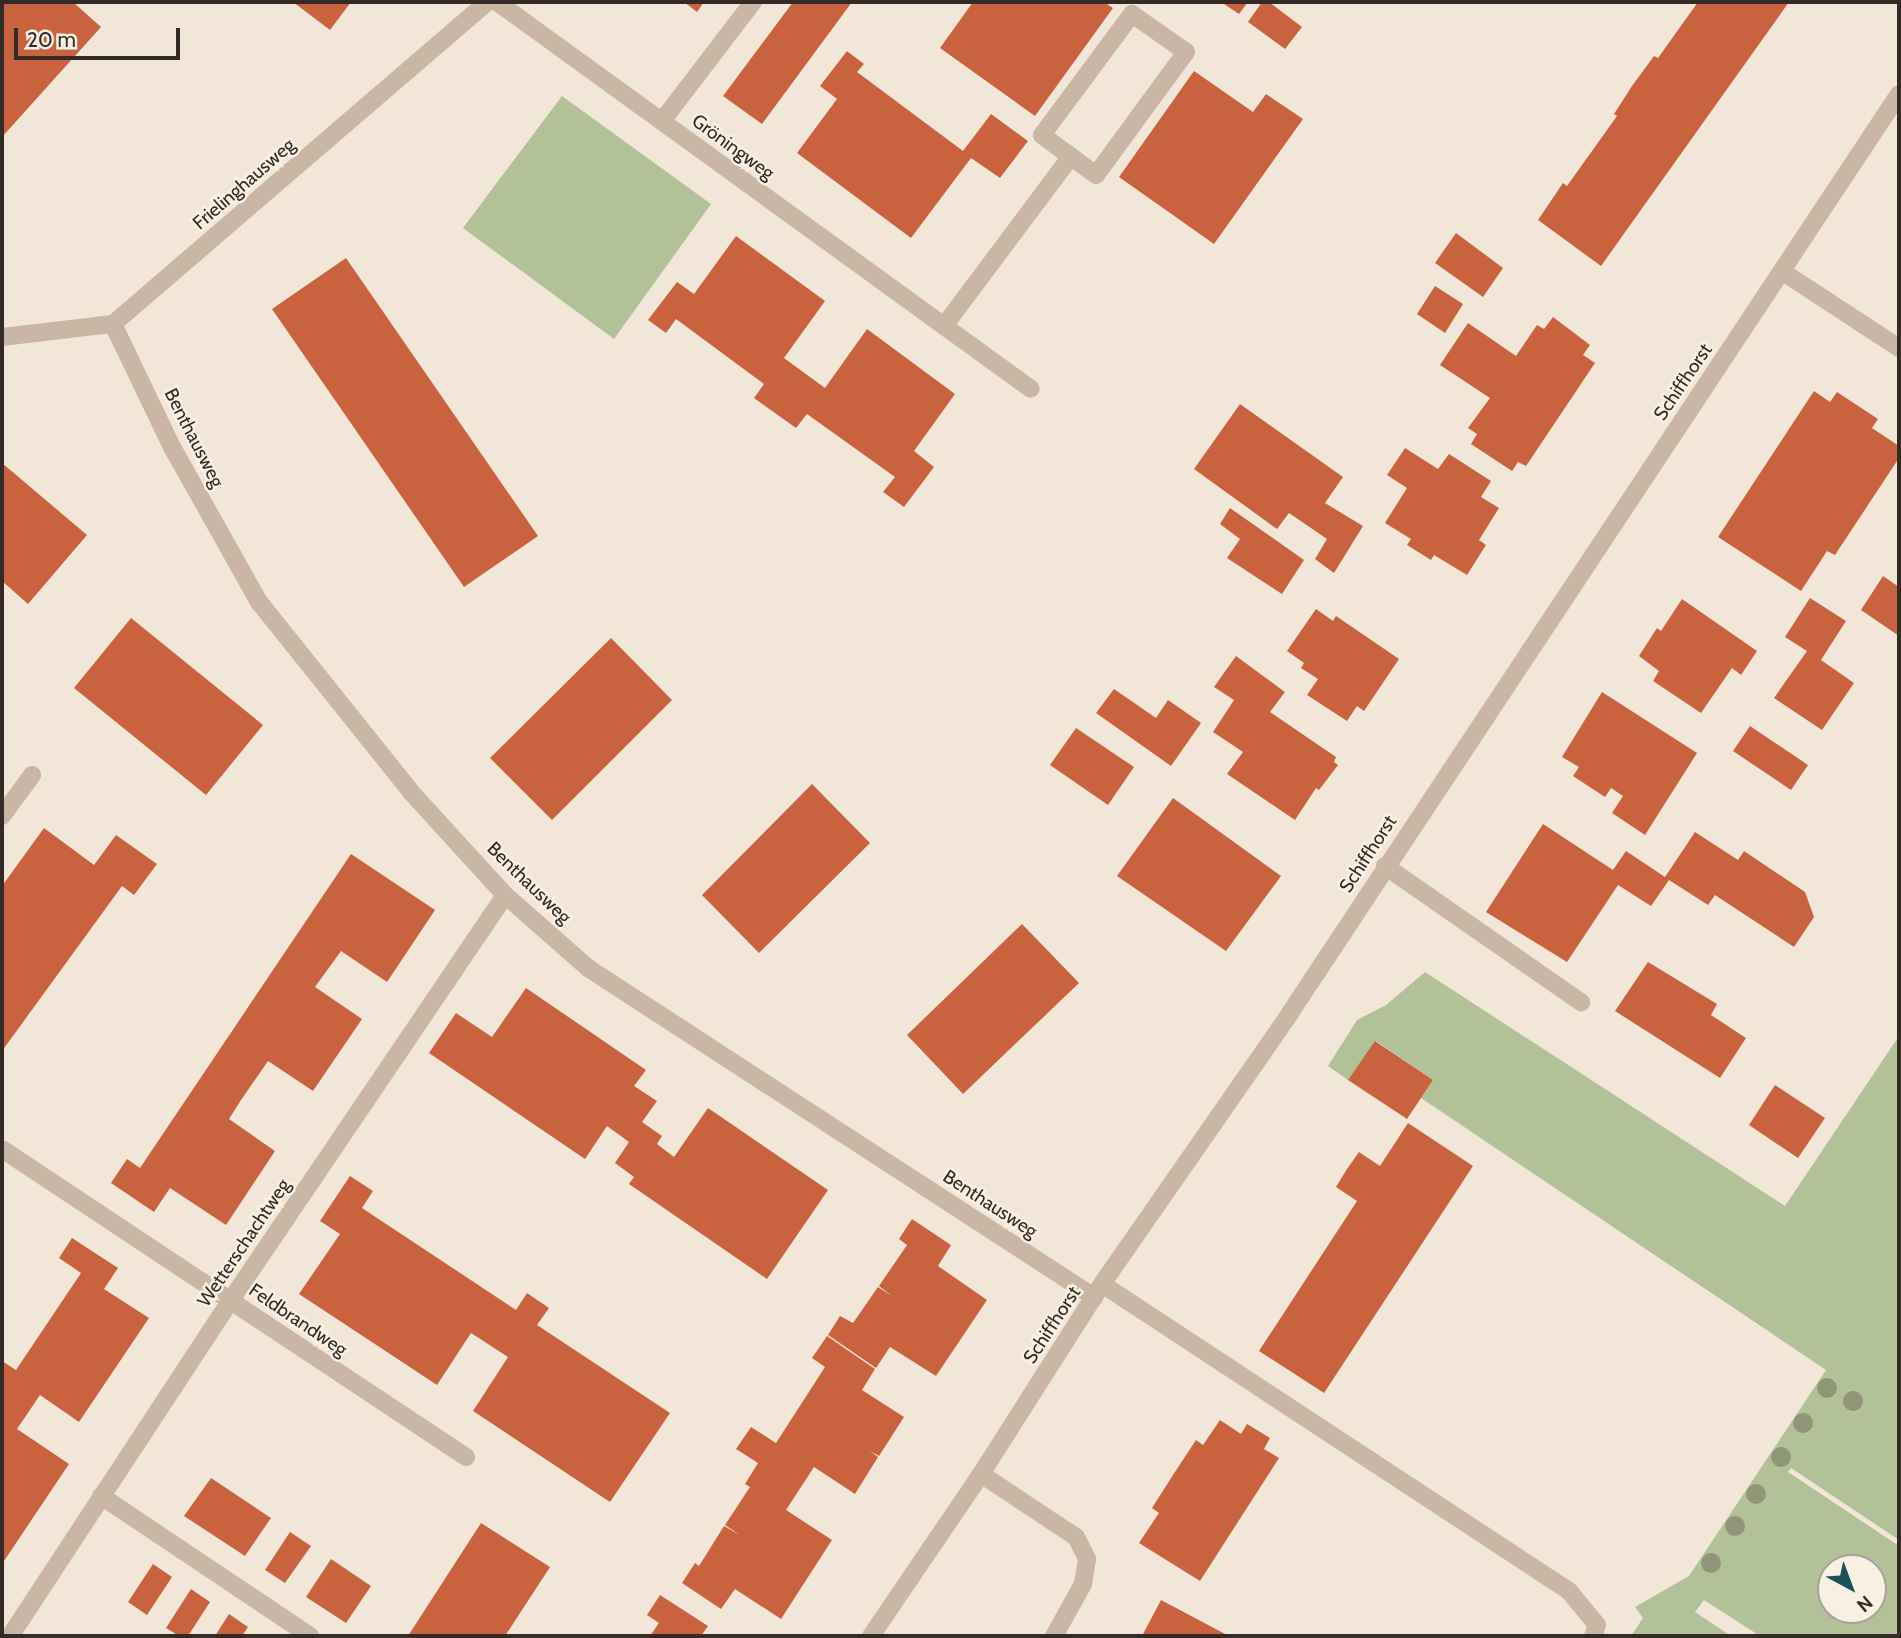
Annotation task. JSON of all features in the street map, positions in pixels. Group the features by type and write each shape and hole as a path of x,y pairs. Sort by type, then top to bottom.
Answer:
{"street":[{"name":"Frielinghausweg","path":"113,324 487,2"},
{"name":"Gröningweg","path":"497,2 1031,389"},
{"path":"662,121 753,2"},
{"path":"1132,13 1186,52 1097,175 1071,156 1042,135 1132,13"},
{"name":"Schiffhorst","path":"871,1636 981,1474 1098,1291 1290,1013 1899,94"},
{"path":"944,326 1071,156"},
{"path":"1783,272 1899,348"},
{"path":"2,337 113,324"},
{"name":"Benthausweg","path":"113,324 172,447 259,602 411,792 505,895 588,968 1569,1591 1597,1625 1593,1636"},
{"path":"2,816 32,775"},
{"path":"1385,866 1581,1002"},
{"name":"Wetterschachtweg","path":"10,1636 231,1300 505,895"},
{"name":"Feldbrandweg","path":"2,1149 466,1457"},
{"path":"981,1474 1076,1537 1087,1559 1083,1584 1054,1636"},
{"path":"101,1496 310,1636"}],"green space":[{"path":"562,96 711,204 614,339 463,228"},
{"path":"1425,972 1785,1206 1899,1036 1899,1540 1791,1468 1788,1472 1899,1546 1899,1636 1760,1636 1704,1600 1695,1612 1731,1636 1631,1636 1643,1618 1635,1607 1689,1576 1826,1370 1421,1098 1433,1080 1376,1041 1348,1080 1328,1066 1357,1020 1386,1005"}],"building":[{"path":"2,2 73,2 101,27 2,137"},
{"path":"293,2 351,2 330,30"},
{"path":"684,2 704,2 697,12"},
{"path":"793,2 852,2 762,124 723,96"},
{"path":"973,2 1104,2 1113,8 1035,116 940,48"},
{"path":"1221,2 1248,2 1239,14"},
{"path":"1262,2 1269,2 1302,27 1285,49 1248,22"},
{"path":"1698,2 1789,2 1601,266 1538,220 1563,183 1567,186 1617,116 1614,114 1654,56 1658,58"},
{"path":"847,51 864,64 857,72 963,151 991,114 1028,141 1000,178 971,158 911,238 797,153 837,99 820,86"},
{"path":"1194,71 1253,112 1266,94 1303,119 1214,244 1119,177"},
{"path":"1456,233 1503,268 1483,297 1435,263"},
{"path":"736,236 825,301 784,358 825,388 867,329 955,394 914,451 934,467 904,507 883,492 895,477 807,414 796,428 754,398 764,384 676,319 666,333 648,320 677,282 694,294"},
{"path":"346,258 538,536 464,587 272,309"},
{"path":"1435,286 1463,304 1445,333 1417,314"},
{"path":"1553,317 1590,345 1583,355 1595,363 1526,466 1518,462 1512,471 1471,444 1477,434 1468,428 1490,398 1440,365 1468,323 1516,356 1537,325 1544,329"},
{"path":"1814,391 1830,402 1837,392 1878,419 1872,428 1899,446 1899,458 1835,555 1827,551 1801,591 1718,537"},
{"path":"1240,404 1343,477 1325,503 1363,526 1334,573 1315,559 1327,539 1289,513 1277,529 1194,469"},
{"path":"1405,448 1438,469 1449,454 1491,481 1481,497 1499,508 1479,540 1486,545 1467,575 1434,555 1431,560 1407,545 1411,539 1385,523 1407,488 1387,475"},
{"path":"2,463 87,535 28,604 2,581"},
{"path":"1230,508 1304,560 1282,594 1227,558 1240,539 1220,524"},
{"path":"1883,576 1899,587 1899,636 1861,610"},
{"path":"1810,598 1846,621 1821,660 1854,683 1822,730 1774,698 1807,651 1785,637"},
{"path":"1682,599 1757,651 1741,675 1732,668 1701,713 1653,681 1659,671 1639,656 1657,628 1661,631"},
{"path":"1316,609 1333,621 1336,616 1399,659 1364,711 1357,706 1347,721 1307,695 1318,679 1301,668 1304,663 1287,651"},
{"path":"131,618 263,725 206,795 74,688"},
{"path":"611,638 672,700 552,820 490,758"},
{"path":"1236,656 1285,692 1270,712 1336,757 1334,762 1338,765 1319,790 1316,788 1295,820 1227,774 1243,752 1213,732 1234,700 1214,687"},
{"path":"1114,689 1156,718 1168,700 1201,723 1171,766 1096,713"},
{"path":"1602,692 1697,753 1645,835 1612,813 1623,796 1611,788 1605,797 1573,776 1579,767 1562,757"},
{"path":"1750,726 1808,765 1791,790 1733,751"},
{"path":"1076,728 1134,767 1108,805 1050,765"},
{"path":"812,784 870,843 759,953 702,895"},
{"path":"1173,798 1281,876 1226,951 1117,876"},
{"path":"1543,824 1613,870 1626,851 1665,877 1695,832 1738,860 1744,851 1805,892 1814,917 1794,947 1715,895 1708,905 1669,880 1651,906 1618,885 1567,962 1486,912"},
{"path":"44,828 94,865 116,835 157,864 134,895 122,886 2,1051 2,886"},
{"path":"351,854 435,910 387,982 341,951 315,987 362,1019 313,1091 268,1061 241,1100 229,1119 275,1151 226,1225 170,1188 154,1212 111,1183 127,1159 140,1168"},
{"path":"1022,924 1079,983 963,1094 907,1035"},
{"path":"1648,962 1717,1004 1711,1015 1746,1038 1720,1078 1615,1011"},
{"path":"526,988 646,1070 634,1086 657,1101 642,1122 662,1136 657,1144 674,1157 708,1108 828,1190 767,1279 629,1184 634,1177 615,1163 629,1142 607,1126 585,1159 429,1053 456,1013 492,1037"},
{"path":"1375,1041 1433,1080 1407,1119 1348,1080"},
{"path":"1775,1085 1825,1118 1798,1158 1749,1125"},
{"path":"1408,1123 1473,1166 1324,1393 1259,1351 1357,1201 1336,1187 1347,1169 1359,1152 1380,1166"},
{"path":"350,1176 373,1191 362,1208 516,1310 527,1293 549,1308 537,1325 670,1413 610,1502 473,1411 508,1357 471,1333 437,1385 299,1294 340,1234 320,1221"},
{"path":"912,1219 951,1245 938,1266 987,1300 936,1376 890,1347 876,1368 828,1335 840,1316 853,1323 878,1287 892,1296 879,1286 907,1245 899,1239"},
{"path":"72,1238 118,1268 104,1289 149,1318 79,1422 40,1395 17,1429 69,1464 2,1564 2,1361 16,1370 81,1273 59,1258"},
{"path":"827,1336 875,1369 862,1390 904,1417 879,1456 870,1451 878,1457 855,1494 814,1467 786,1510 832,1540 781,1619 735,1589 721,1609 682,1583 695,1563 699,1566 724,1526 740,1535 725,1525 750,1487 745,1484 758,1463 736,1449 751,1427 776,1443 825,1367 812,1358"},
{"path":"1220,1420 1241,1434 1247,1424 1270,1438 1264,1449 1279,1458 1200,1581 1139,1543 1159,1513 1152,1508 1196,1440 1203,1445"},
{"path":"211,1478 271,1518 245,1556 184,1516"},
{"path":"481,1523 550,1567 505,1636 408,1636"},
{"path":"290,1532 311,1546 285,1583 265,1570"},
{"path":"331,1559 371,1586 346,1623 306,1597"},
{"path":"153,1564 172,1577 147,1615 128,1602"},
{"path":"191,1589 210,1602 188,1636 179,1636 166,1628"},
{"path":"660,1595 708,1626 701,1636 650,1636 659,1623 647,1615"},
{"path":"1161,1600 1229,1636 1142,1636"},
{"path":"229,1614 248,1627 242,1636 215,1636"}]}
